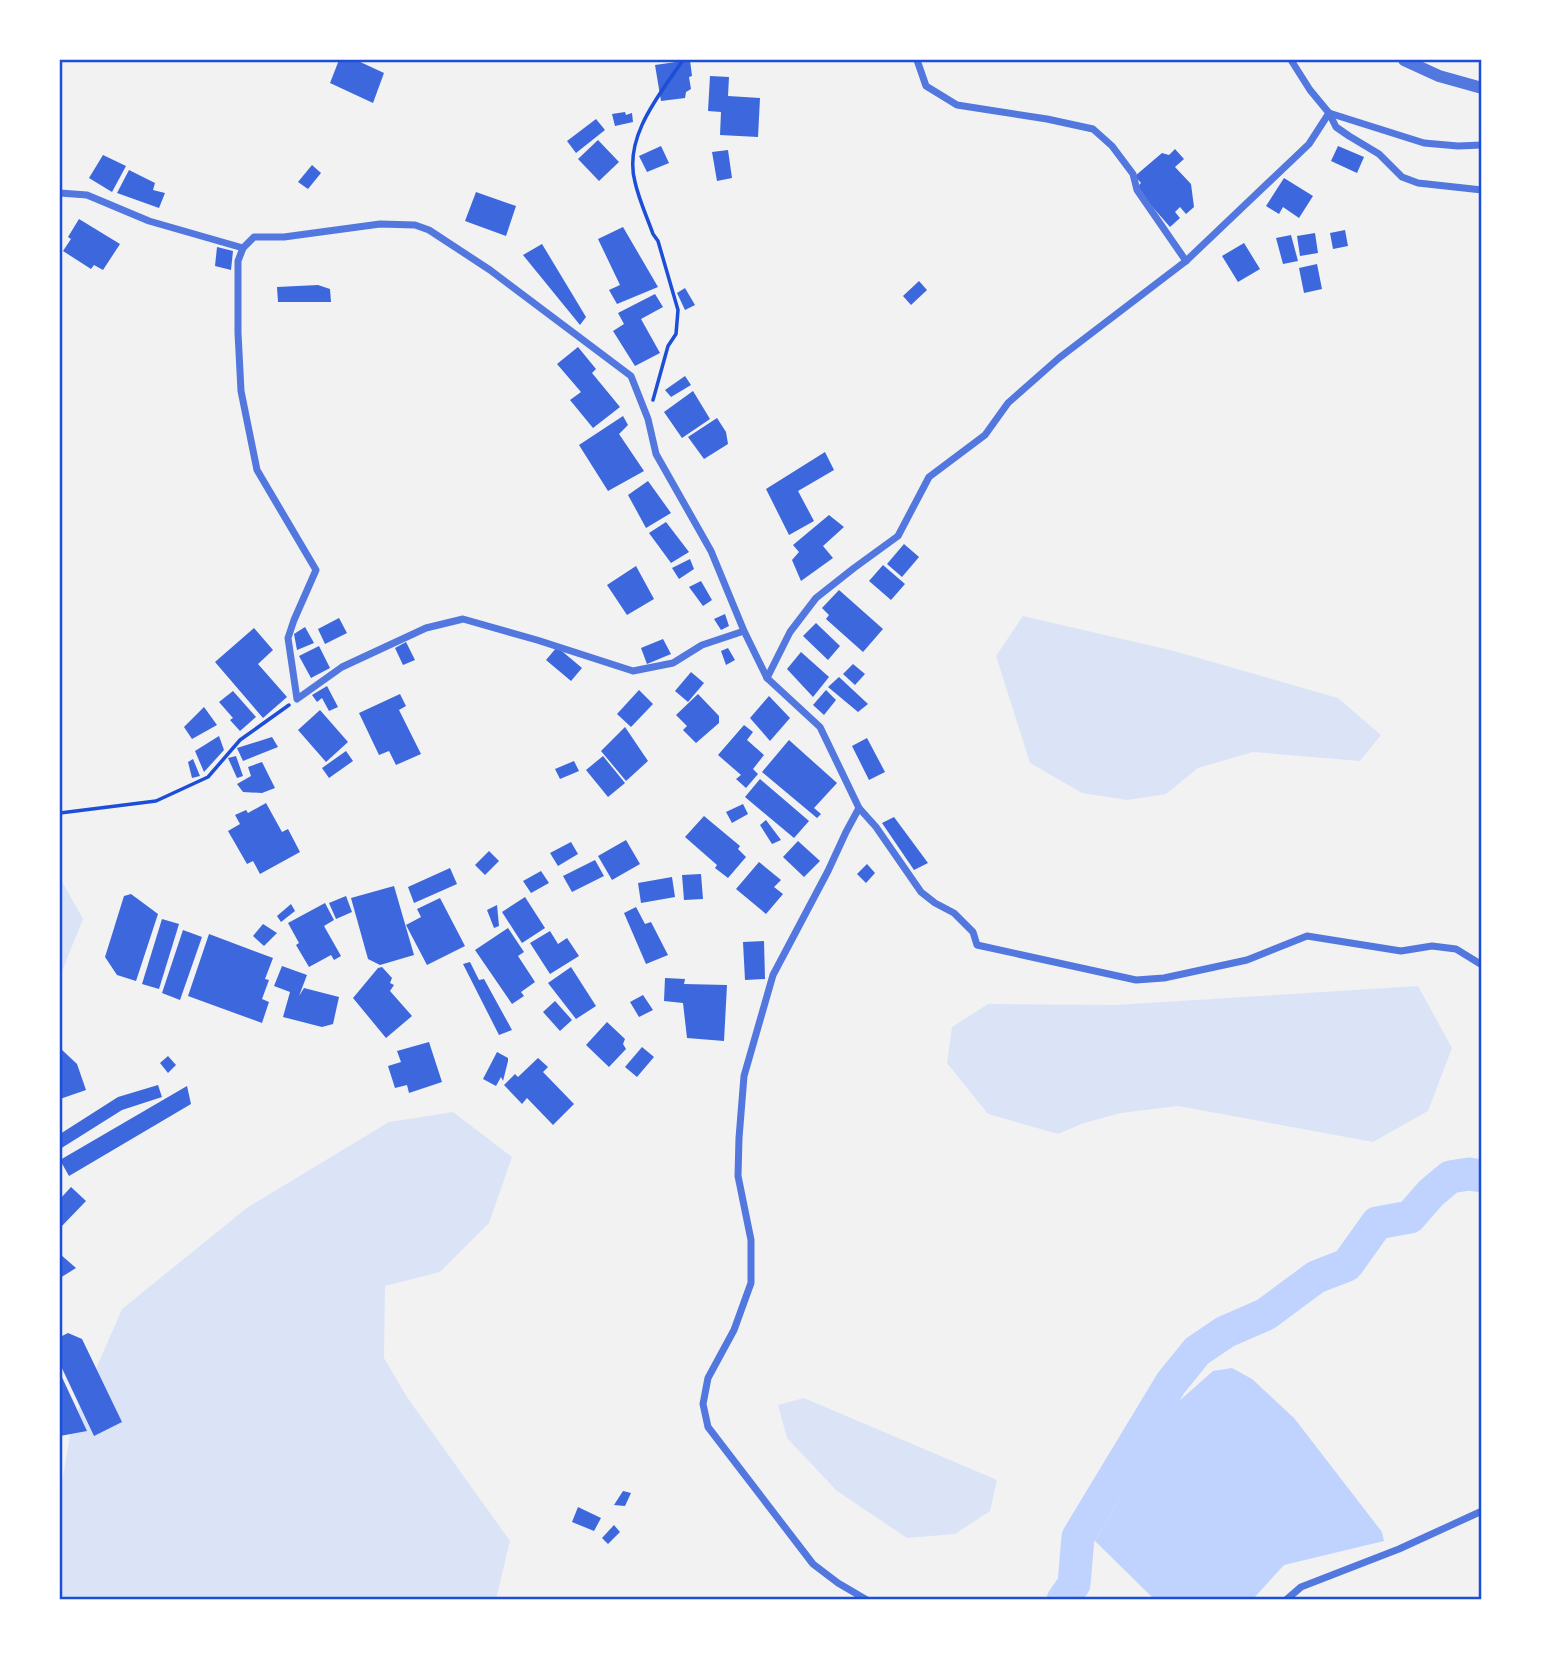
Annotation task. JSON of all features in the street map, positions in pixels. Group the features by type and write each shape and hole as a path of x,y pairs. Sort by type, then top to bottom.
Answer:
{"street":[{"path":"918,60 926,86 957,105 1047,119 1093,130 1112,146 1133,174 1137,190 1186,261"},
{"path":"1291,60 1336,127 1379,154 1402,177 1418,183 1482,190"},
{"path":"1404,60 1439,76 1482,88"},
{"path":"767,678 790,632 816,598 898,536 929,477 985,435 1007,403 1059,358 1186,261 1309,144 1329,113"},
{"path":"1329,113 1424,143 1482,145"},
{"path":"60,193 87,195 149,221 243,248"},
{"path":"744,631 702,645 673,663 633,671 537,639 463,619 426,628 342,667 297,699 288,638 316,570 257,470 241,391 238,261 243,248 254,237 284,237 380,224 415,225 429,230 490,270 631,376 648,419 656,454 710,551 767,678 821,727 859,808 876,827 921,892 935,904 954,913 973,932 977,945 1136,980 1164,978 1247,960 1307,936 1401,951 1432,946 1456,949 1482,965"},
{"path":"859,808 773,975 744,1076 738,1176 751,1240 751,1283 734,1330 708,1378 703,1404 708,1427 813,1564 867,1600"},
{"path":"1286,1600 1301,1587 1399,1549 1482,1511"}],"path":[{"path":"648,419 668,346 676,334 678,310 658,241 634,182 632,169 634,149 647,113 683,60"},
{"path":"60,813 156,801 208,777 240,740 297,699"}],"shaded area":[{"path":"1023,616 1174,651 1338,698 1381,735 1360,761 1253,752 1198,768 1166,794 1127,800 1082,793 1030,763 996,656"},
{"path":"60,878 83,919 60,976"},
{"path":"1418,986 1452,1048 1428,1111 1373,1142 1178,1106 1121,1113 1084,1123 1058,1134 988,1114 947,1063 952,1027 988,1004 1115,1005"},
{"path":"453,1112 512,1157 489,1223 440,1272 385,1286 384,1358 407,1397 510,1541 496,1599 60,1600 60,1493 72,1424 122,1309 248,1207 389,1122"},
{"path":"804,1398 997,1480 990,1511 955,1534 907,1538 837,1491 787,1438 778,1405"}],"water":[{"path":"1232,1368 1252,1379 1294,1418 1382,1532 1384,1541 1284,1565 1253,1599 1154,1599 1095,1541 1178,1402 1213,1371"}],"building":[{"path":"339,60 356,60 384,73 373,103 330,83"},
{"path":"690,60 691,89 686,92 685,98 661,101 655,65"},
{"path":"710,76 729,77 728,96 760,98 758,137 720,135 721,112 708,111"},
{"path":"625,112 626,115 632,113 633,122 615,126 612,114"},
{"path":"596,119 605,130 576,153 567,141"},
{"path":"598,140 619,162 599,181 578,159"},
{"path":"661,146 669,163 647,172 639,156"},
{"path":"1338,146 1364,157 1357,173 1331,161"},
{"path":"1175,149 1184,159 1175,167 1191,184 1194,207 1186,214 1180,207 1175,212 1180,218 1170,227 1136,188 1141,183 1135,176 1162,153 1169,155"},
{"path":"728,150 732,178 717,181 712,152"},
{"path":"103,155 126,166 112,192 89,178"},
{"path":"312,165 321,173 308,189 298,182"},
{"path":"129,170 155,183 153,190 165,193 159,208 117,193"},
{"path":"1284,178 1313,196 1299,218 1283,207 1279,214 1266,206"},
{"path":"476,192 516,206 506,236 465,221"},
{"path":"79,219 120,244 103,270 94,265 91,269 63,251"},
{"path":"623,227 658,287 617,304 609,290 620,285 598,239"},
{"path":"1345,230 1348,246 1333,249 1330,233"},
{"path":"1315,233 1318,253 1300,256 1297,236"},
{"path":"1291,235 1298,261 1283,264 1276,238"},
{"path":"1244,243 1260,269 1238,282 1222,256"},
{"path":"542,244 586,317 580,325 523,255"},
{"path":"217,247 233,251 231,270 215,266"},
{"path":"1317,264 1322,289 1304,293 1299,268"},
{"path":"919,281 927,290 911,305 903,296"},
{"path":"318,285 330,289 331,302 278,302 277,287"},
{"path":"685,288 695,305 685,310 677,293"},
{"path":"655,294 663,307 641,319 660,353 635,366 613,331 624,324 618,313"},
{"path":"578,347 596,369 592,373 620,407 593,428 570,400 581,392 557,364"},
{"path":"685,376 691,385 671,397 665,390"},
{"path":"693,391 710,419 682,438 664,412"},
{"path":"623,416 628,425 619,434 644,471 608,491 579,445"},
{"path":"717,418 726,432 728,444 704,459 688,437"},
{"path":"825,452 834,470 798,491 814,521 789,535 766,489"},
{"path":"648,481 671,513 646,528 628,495"},
{"path":"829,515 844,527 823,546 833,558 801,581 792,560 799,552 793,545"},
{"path":"666,522 689,552 671,563 649,533"},
{"path":"904,544 919,557 902,577 887,564"},
{"path":"690,559 694,569 679,579 672,568"},
{"path":"883,565 905,584 891,600 869,581"},
{"path":"636,566 654,599 627,615 607,585"},
{"path":"701,581 712,600 703,606 689,587"},
{"path":"839,590 883,629 863,652 826,619 829,615 822,608"},
{"path":"725,614 729,626 721,630 714,619"},
{"path":"339,618 347,633 325,644 318,629"},
{"path":"816,623 840,646 828,660 803,636"},
{"path":"305,627 314,643 297,650 294,634"},
{"path":"254,628 273,650 258,664 287,697 263,718 215,662"},
{"path":"663,639 671,654 647,664 641,648"},
{"path":"406,642 415,660 403,665 395,648"},
{"path":"319,646 330,668 311,678 299,656"},
{"path":"557,647 582,668 571,681 546,660"},
{"path":"728,648 735,660 726,665 721,651"},
{"path":"801,652 829,677 813,697 787,669"},
{"path":"853,664 865,674 855,685 843,674"},
{"path":"691,672 704,683 688,702 675,691"},
{"path":"839,677 868,704 858,712 828,687"},
{"path":"327,686 338,707 329,711 322,698 317,702 312,695"},
{"path":"639,690 653,704 631,727 617,714"},
{"path":"826,690 836,700 824,715 813,705"},
{"path":"233,691 256,717 240,731 219,702"},
{"path":"400,694 406,706 399,710 421,754 396,765 389,751 379,755 359,713"},
{"path":"698,694 719,716 719,723 696,743 683,730 687,726 676,715"},
{"path":"769,696 790,718 770,741 750,718"},
{"path":"204,707 217,725 192,739 184,727"},
{"path":"320,710 348,742 326,762 298,730"},
{"path":"744,725 753,732 747,740 764,755 753,769 758,774 746,788 736,779 741,775 718,755"},
{"path":"625,727 648,761 626,781 601,751"},
{"path":"219,736 224,750 204,772 195,751"},
{"path":"272,737 278,747 243,761 237,748"},
{"path":"867,738 885,772 869,780 852,746"},
{"path":"789,740 837,783 814,808 821,814 817,818 762,772"},
{"path":"346,751 353,761 329,778 322,768"},
{"path":"236,756 243,776 237,778 228,758"},
{"path":"603,756 625,783 608,797 586,770"},
{"path":"193,759 200,776 192,778 188,762"},
{"path":"574,761 579,771 560,779 555,769"},
{"path":"262,762 275,788 262,793 243,792 237,784 251,776 248,767"},
{"path":"760,779 809,821 794,838 745,797"},
{"path":"266,803 282,832 288,829 300,852 260,874 253,861 247,864 228,831 240,824 235,815 246,810 248,813"},
{"path":"743,804 748,814 732,823 726,812"},
{"path":"704,816 740,846 738,849 746,857 728,878 685,837"},
{"path":"894,817 928,863 914,870 882,823"},
{"path":"766,820 781,840 772,844 760,825"},
{"path":"626,840 640,864 612,880 598,856"},
{"path":"798,841 820,861 804,877 783,857"},
{"path":"571,842 578,854 558,866 550,853"},
{"path":"489,851 499,861 485,875 475,865"},
{"path":"595,860 604,876 572,892 563,876"},
{"path":"759,862 781,880 774,887 783,894 766,914 736,889"},
{"path":"867,864 875,873 866,883 857,874"},
{"path":"450,868 457,884 414,903 408,887"},
{"path":"541,871 549,883 531,893 523,881"},
{"path":"701,874 703,899 684,900 682,875"},
{"path":"672,877 675,897 641,903 638,883"},
{"path":"394,886 414,955 380,965 368,959 351,898"},
{"path":"131,894 158,914 136,981 117,975 105,957 124,896"},
{"path":"346,896 352,912 336,919 329,903"},
{"path":"525,897 545,928 522,943 502,912"},
{"path":"440,898 465,946 427,965 406,925 421,917 417,909"},
{"path":"325,903 334,920 324,926 341,956 334,960 331,955 309,967 296,945 299,943 288,923"},
{"path":"291,904 295,911 281,922 277,916"},
{"path":"497,905 499,926 494,928 487,910"},
{"path":"636,907 645,924 651,922 668,955 646,964 624,913"},
{"path":"162,919 179,924 159,989 142,984"},
{"path":"263,924 277,933 264,946 253,936"},
{"path":"508,928 524,952 518,956 535,982 521,992 524,996 512,1004 475,950"},
{"path":"183,930 202,937 180,1000 162,993"},
{"path":"550,931 558,944 567,938 579,956 550,974 530,943"},
{"path":"209,934 273,958 265,979 269,980 262,999 269,1002 262,1023 188,996"},
{"path":"764,941 765,979 745,980 743,942"},
{"path":"470,962 479,980 484,979 512,1030 499,1035 463,964"},
{"path":"282,966 307,975 299,996 304,988 339,997 333,1024 322,1027 283,1017 290,992 274,986"},
{"path":"382,967 392,978 390,983 394,985 390,991 412,1016 386,1038 353,998 378,968"},
{"path":"571,967 596,1006 576,1019 548,983"},
{"path":"665,978 685,979 684,984 727,985 724,1041 687,1038 683,1003 664,1001"},
{"path":"643,995 653,1010 639,1017 630,1002"},
{"path":"555,1001 572,1020 560,1031 543,1012"},
{"path":"607,1022 625,1039 623,1044 626,1049 609,1067 586,1045"},
{"path":"429,1042 442,1082 409,1093 407,1085 395,1088 388,1066 401,1062 397,1051"},
{"path":"642,1047 654,1057 637,1077 625,1067"},
{"path":"60,1048 77,1064 86,1090 60,1099"},
{"path":"497,1052 508,1058 508,1061 503,1081 501,1077 496,1086 483,1079"},
{"path":"168,1056 176,1065 168,1073 160,1063"},
{"path":"538,1058 548,1067 543,1072 574,1104 553,1125 527,1098 522,1104 504,1085 515,1074 518,1077"},
{"path":"158,1085 162,1097 122,1110 60,1149 60,1134 118,1097"},
{"path":"187,1086 191,1104 69,1176 60,1160"},
{"path":"71,1187 86,1201 60,1228 60,1199"},
{"path":"60,1254 76,1268 60,1278"},
{"path":"68,1333 82,1339 122,1422 94,1436 60,1364 60,1337"},
{"path":"60,1373 87,1431 60,1436"},
{"path":"623,1491 631,1493 625,1506 614,1505"},
{"path":"578,1507 601,1518 594,1531 572,1522"},
{"path":"614,1525 620,1532 608,1544 602,1538"}],"waterway":[{"path":"1063,1600 1074,1584 1078,1537 1171,1383 1197,1351 1225,1332 1266,1314 1316,1277 1347,1265 1377,1223 1410,1217 1431,1193 1450,1177 1469,1174 1482,1176"}]}
